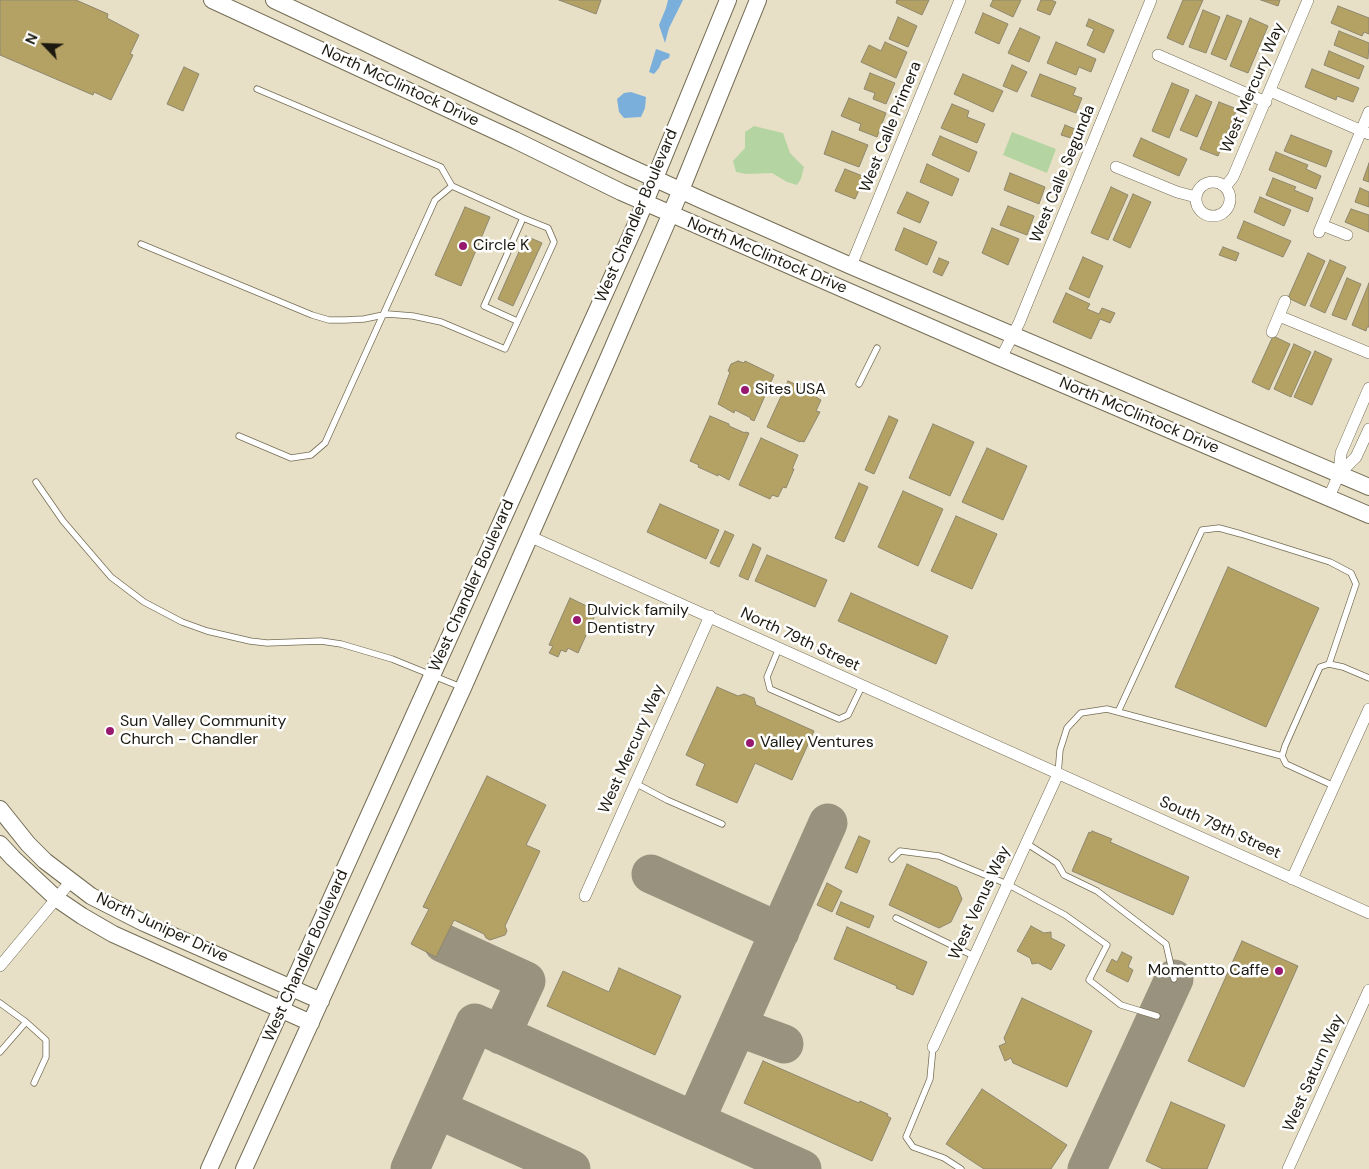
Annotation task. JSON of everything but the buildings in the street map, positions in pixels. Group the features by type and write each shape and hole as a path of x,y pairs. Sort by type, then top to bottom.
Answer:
{"main road":[{"name":"North McClintock Drive","path":"212,0 671,214 1001,358 1369,514"},
{"name":"West Chandler Boulevard","path":"209,1169 644,202 728,0"},
{"name":"West Chandler Boulevard","path":"244,1169 463,688 530,536 671,214 758,0"},
{"name":"North McClintock Drive","path":"277,2 654,178 851,266 1369,487"},
{"path":"270,26 277,2"},
{"name":"North Juniper Drive","path":"0,809 10,823 45,861 91,896 144,923 321,1001"},
{"name":"North Juniper Drive","path":"0,844 57,899 113,934 311,1022"}],"street":[{"name":"West Calle Primera","path":"851,266 960,0"},
{"name":"West Calle Segunda","path":"1001,358 1014,336 1151,0"},
{"name":"West Mercury Way","path":"1225,187 1233,177 1308,0"},
{"path":"1158,55 1365,132"},
{"path":"1347,235 1321,228 1365,132 1369,112"},
{"path":"1116,167 1177,192 1196,197"},
{"path":"1216,182 1225,187 1228,192 1229,203 1227,208 1218,215 1212,216 1198,208 1196,197 1198,191 1205,184 1216,182"},
{"path":"1272,332 1285,300"},
{"path":"1279,316 1369,354"},
{"path":"1329,497 1339,474 1342,453 1368,393"},
{"path":"1339,474 1356,457 1369,429"},
{"name":"North 79th Street","path":"530,536 1058,774"},
{"name":"West Mercury Way","path":"584,896 710,616"},
{"path":"1292,878 1369,709"},
{"name":"West Venus Way","path":"933,1047 1058,774"},
{"name":"South 79th Street","path":"1058,774 1369,913"},
{"path":"0,966 71,881"},
{"name":"West Saturn Way","path":"1288,1169 1369,990"}],"lane":[{"path":"141,244 312,315 329,320 345,320 388,314 412,316 441,322 505,350 554,242 548,228 452,186 441,167 257,89"},
{"path":"239,436 291,458 311,455 325,443 435,200 452,186"},
{"path":"517,321 484,306 523,218"},
{"path":"859,384 877,348"},
{"path":"36,482 63,521 111,577 144,602 182,622 207,631 250,641 267,643 321,641 341,644 392,659 463,688"},
{"path":"1118,712 1202,530 1219,528 1241,534 1330,562 1351,573 1356,584 1328,664"},
{"path":"780,648 766,677 770,688 839,719 848,715 862,686"},
{"path":"1334,786 1286,764 1282,756 1285,746 1320,668 1328,664 1342,667 1369,678"},
{"path":"1058,774 1060,750 1067,728 1081,713 1107,709 1282,756"},
{"path":"635,783 667,800 722,824"},
{"path":"1026,843 1057,864 1064,875 1097,891 1166,944 1174,979"},
{"path":"892,859 900,851 939,856 1007,884 1064,915 1108,945 1089,980 1121,1005 1158,1016"},
{"path":"896,918 974,956"},
{"path":"0,1003 46,1040 46,1057 34,1083"},
{"path":"0,1052 26,1022"},
{"path":"933,1047 930,1079 906,1137 913,1148 944,1158 961,1169"}],"green space":[{"path":"754,126 783,133 790,153 804,167 801,179 797,185 787,182 772,173 746,174 736,172 733,161 745,148 745,132"},
{"path":"1012,132 1056,149 1047,173 1003,155"}],"water":[{"path":"668,0 683,0 669,28 665,43 659,25"},
{"path":"656,49 670,54 669,58 662,61 654,74 649,72"},
{"path":"631,92 646,97 645,108 641,117 624,118 619,112 617,99 624,93"}],"taxiway":[{"path":"695,1121 828,823"},
{"path":"651,874 780,932"},
{"path":"443,943 526,981 501,1035"},
{"path":"1087,1169 1174,979"},
{"path":"410,1169 475,1023 802,1169"},
{"path":"734,1034 746,1030 784,1044"},
{"path":"437,1109 571,1169"}],"place":[{"name":"Circle K","path":"463,246"},
{"name":"Sites USA","path":"745,390"},
{"name":"Dulvick family Dentistry","path":"577,620"},
{"name":"Sun Valley Community Church - Chandler","path":"110,731"},
{"name":"Valley Ventures","path":"750,743"},
{"name":"Momentto Caffe","path":"1279,971"}]}
